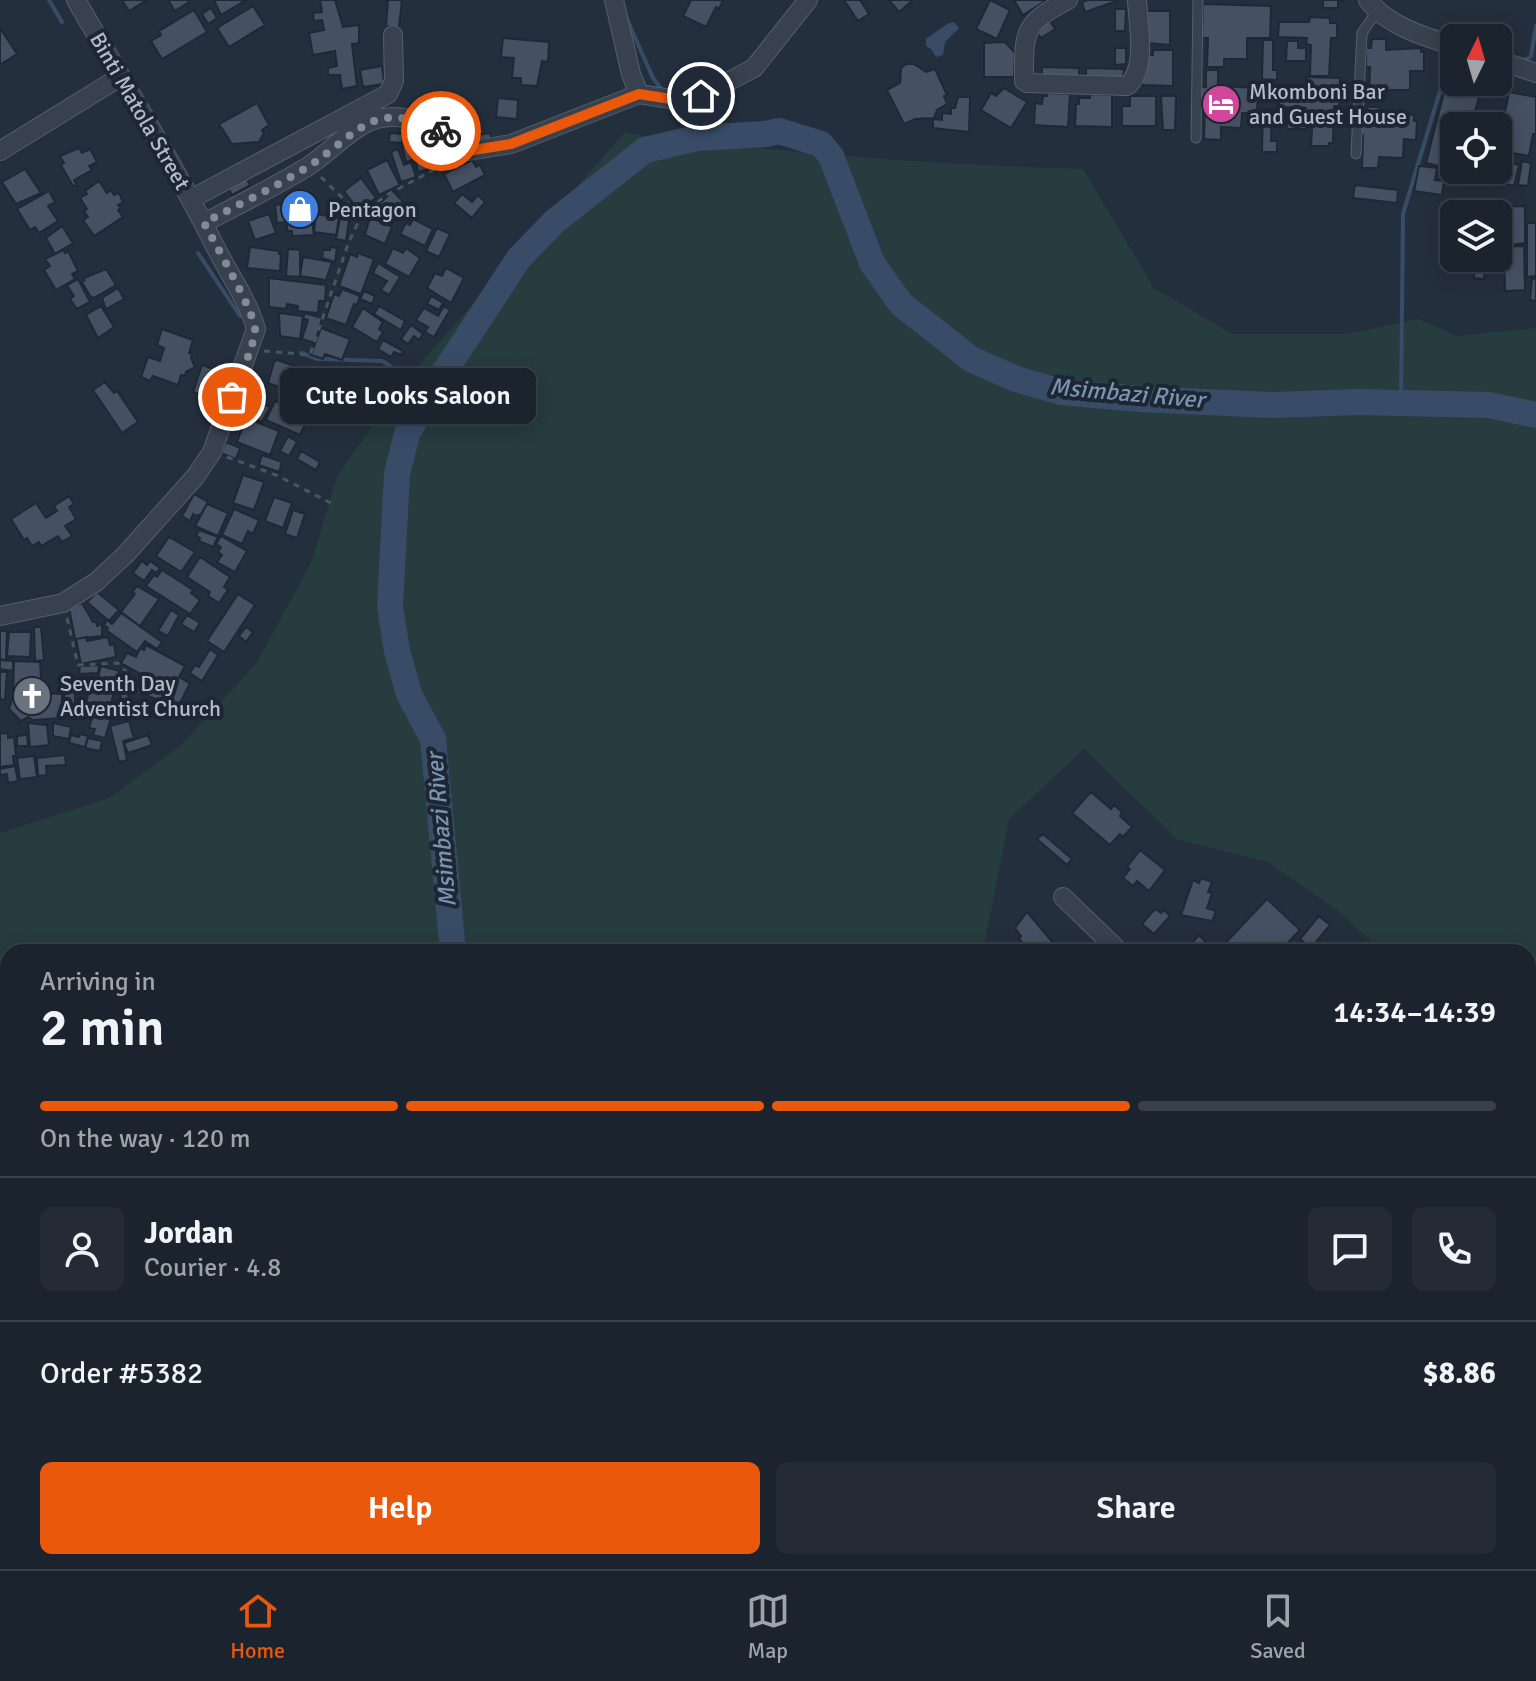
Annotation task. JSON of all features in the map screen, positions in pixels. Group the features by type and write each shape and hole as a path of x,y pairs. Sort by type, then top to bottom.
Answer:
{"street":[{"name":"Binti Matola Street","path":"0,616 63,603 96,582 125,555 195,477 212,452 256,329 250,308 191,199 76,0"},
{"path":"614,0 631,74 639,94"},
{"path":"204,223 309,166 364,124 391,117 420,121 443,132 468,151 511,144 639,94 677,100 701,96 754,68 808,0"},
{"path":"1068,0 1051,9 1026,32 1023,58 1024,81 1027,83 1127,86 1134,80 1139,64 1137,0"},
{"path":"1372,6 1387,19 1440,42"},
{"path":"191,199 388,94 394,81 393,35"},
{"path":"1512,65 1536,73"},
{"path":"0,151 120,77"},
{"path":"1063,897 1112,944"}],"lane":[{"path":"1196,138 1198,0"},
{"path":"1356,154 1362,33 1372,6"}],"path":[{"path":"249,350 310,355 348,244 361,216 394,190 468,151"},
{"path":"309,166 361,216"},
{"path":"212,452 276,475 331,503"},
{"path":"63,603 78,665 118,663 132,678 143,700"}],"green space":[{"path":"624,133 853,157 1083,169 1154,288 1232,334 1348,334 1418,319 1457,336 1536,328 1536,944 1374,944 1341,913 1268,862 1177,839 1084,749 1009,819 985,944 0,944 0,833 109,798 179,747 256,664 311,563 337,477 397,390"}],"water":[{"path":"954,22 959,28 945,42 943,55 936,57 926,46 926,39"}],"building":[{"path":"122,0 147,0 129,11"},
{"path":"168,0 188,0 189,2 175,11"},
{"path":"214,0 246,0 221,15"},
{"path":"320,0 335,0 343,27 359,25 359,43 352,44 357,86 342,89 340,75 328,75 328,68 337,66 335,51 313,55 309,33 324,30 322,20 314,21 313,13 322,12"},
{"path":"388,0 402,0 399,27 386,26"},
{"path":"691,0 723,0 706,27 683,16"},
{"path":"844,0 860,0 869,14 858,21"},
{"path":"889,0 913,0 899,12"},
{"path":"990,0 1010,10 997,39 976,29"},
{"path":"1014,0 1047,0 1023,15"},
{"path":"1323,0 1343,1 1338,1 1338,8 1323,8"},
{"path":"1117,1 1085,12 1082,2"},
{"path":"1203,4 1271,6 1270,38 1247,38 1247,59 1224,59 1224,67 1207,67 1208,38 1202,38"},
{"path":"253,6 265,25 229,47 217,28"},
{"path":"211,8 217,18 208,24 202,14"},
{"path":"1115,9 1126,9 1125,31 1115,31"},
{"path":"194,10 207,32 162,59 151,41 161,35 159,31"},
{"path":"1139,11 1170,11 1170,45 1147,43"},
{"path":"1310,17 1330,18 1330,23 1337,23 1337,38 1331,38 1329,76 1310,76 1311,45 1306,44 1307,38 1278,37 1279,22 1309,22"},
{"path":"1049,20 1055,29 1041,38 1035,29"},
{"path":"0,28 17,54 1,64 0,63"},
{"path":"503,38 549,42 548,62 542,61 537,86 521,85 521,78 512,78 514,58 501,57"},
{"path":"1372,39 1386,39 1386,50 1421,48 1424,52 1424,71 1410,71 1410,90 1386,90 1385,99 1369,99 1370,67 1366,67 1366,48 1371,48"},
{"path":"1263,40 1273,40 1273,70 1277,70 1277,80 1262,79"},
{"path":"1287,41 1298,41 1298,48 1306,48 1306,61 1286,61"},
{"path":"1005,42 1015,53 1014,77 984,77 984,43"},
{"path":"1115,48 1126,48 1126,64 1115,65"},
{"path":"1153,50 1173,50 1173,86 1142,85 1142,61 1147,55 1153,55"},
{"path":"914,64 926,72 935,69 947,95 944,96 947,104 937,110 934,118 915,119 904,124 887,90 900,83 901,68"},
{"path":"382,66 384,84 363,87 360,70"},
{"path":"1042,67 1079,68 1079,78 1042,77"},
{"path":"1086,68 1124,69 1123,79 1086,78"},
{"path":"1206,70 1218,70 1218,86 1258,88 1257,113 1242,113 1241,128 1221,127 1221,140 1204,139 1205,105 1201,105 1201,87 1206,87"},
{"path":"1306,77 1340,78 1339,106 1334,106 1333,143 1329,146 1311,146 1313,114 1306,114 1306,108 1279,107 1280,91 1306,92"},
{"path":"1004,88 1027,102 1011,128 981,110 991,93 996,96"},
{"path":"1047,93 1070,94 1068,127 1034,125 1035,103 1042,104 1043,96"},
{"path":"1512,93 1536,97 1536,134 1533,134 1529,156 1512,153 1512,112 1505,112 1508,96 1512,96"},
{"path":"1090,94 1112,95 1112,127 1075,126 1076,104 1079,104 1079,98 1090,98"},
{"path":"1130,96 1156,96 1156,126 1122,126 1122,106 1130,106"},
{"path":"1161,96 1176,96 1175,130 1163,130"},
{"path":"1443,96 1479,96 1475,112 1440,112 1440,166 1426,163"},
{"path":"958,97 970,97 969,132 933,128 933,119 942,120 942,113 951,114"},
{"path":"498,98 518,100 517,119 496,117"},
{"path":"257,103 269,125 262,130 264,133 259,142 232,144 219,124"},
{"path":"1367,107 1380,107 1380,118 1393,119 1393,114 1414,115 1414,121 1417,121 1416,140 1404,139 1403,158 1379,157 1378,168 1362,168 1363,135 1358,135 1359,114 1367,115"},
{"path":"1263,109 1272,109 1271,141 1277,141 1277,152 1262,152"},
{"path":"1287,110 1298,110 1298,116 1308,116 1308,129 1287,129"},
{"path":"390,133 403,134 402,143 389,142"},
{"path":"490,133 492,142 464,146 463,137"},
{"path":"419,142 422,157 406,162 402,146"},
{"path":"79,148 82,153 90,149 97,162 89,166 92,170 74,180 77,185 73,186 61,165 64,163 60,156"},
{"path":"398,149 404,165 411,162 416,177 401,182 391,152"},
{"path":"426,158 429,169 418,172 416,163"},
{"path":"387,160 400,185 379,195 367,170"},
{"path":"472,160 476,167 480,165 485,175 453,192 444,174"},
{"path":"1522,161 1531,163 1528,186 1518,185"},
{"path":"1512,163 1519,165 1514,186 1506,184 1512,184"},
{"path":"1419,166 1437,168 1435,180 1444,184 1442,195 1414,191"},
{"path":"25,169 41,193 16,204 2,182"},
{"path":"245,176 250,185 232,195 227,186"},
{"path":"361,178 376,198 359,211 344,191"},
{"path":"99,181 107,193 111,190 114,195 120,195 123,202 118,205 121,208 118,210 123,217 94,236 83,220 88,217 84,211 87,209 80,198"},
{"path":"1355,185 1398,190 1397,203 1353,198"},
{"path":"49,191 55,202 48,206 58,221 39,233 35,227 30,230 17,209"},
{"path":"393,191 406,205 388,221 378,205"},
{"path":"462,194 472,202 478,195 485,202 472,218 454,203"},
{"path":"309,201 314,235 292,236 292,231 287,231 287,222 277,223 275,205"},
{"path":"1525,206 1525,243 1512,245 1512,207"},
{"path":"269,214 276,233 255,240 248,221"},
{"path":"316,214 339,218 336,235 314,232"},
{"path":"370,217 392,227 385,244 365,235"},
{"path":"340,219 349,220 346,241 336,239"},
{"path":"413,219 433,229 425,246 400,234 406,223 410,225"},
{"path":"1527,223 1536,223 1536,276 1527,277"},
{"path":"62,226 73,243 55,254 46,238"},
{"path":"437,228 450,234 439,257 426,251"},
{"path":"1524,246 1525,290 1505,291 1505,272 1512,272 1512,247"},
{"path":"250,247 279,251 280,271 247,268"},
{"path":"330,247 337,248 335,262 322,258 323,250 330,250"},
{"path":"393,248 403,253 406,248 420,258 409,277 385,264"},
{"path":"288,249 300,250 300,277 286,276"},
{"path":"63,250 65,253 68,251 78,271 72,274 75,279 56,290 44,270 50,266 45,259"},
{"path":"358,253 374,259 361,294 339,286 350,254 357,257"},
{"path":"303,257 332,262 326,280 300,276"},
{"path":"378,263 400,277 389,295 381,290 387,281 373,273"},
{"path":"446,268 464,278 451,303 427,288 435,273 442,276"},
{"path":"106,269 116,285 94,298 90,296 82,282 84,278"},
{"path":"1474,272 1485,272 1484,279 1474,278"},
{"path":"269,278 326,285 325,301 319,301 318,313 297,311 298,306 287,304 286,309 269,307"},
{"path":"1532,278 1536,279 1536,301 1530,300"},
{"path":"78,279 90,302 77,309 70,299 74,296 67,285"},
{"path":"118,288 124,299 106,309 102,298"},
{"path":"342,289 360,296 346,325 326,318 334,294 339,296"},
{"path":"364,291 375,296 372,304 360,299"},
{"path":"431,296 443,303 439,310 427,304"},
{"path":"101,306 114,327 98,338 86,315"},
{"path":"379,306 405,321 401,330 374,314"},
{"path":"444,306 450,310 434,337 425,332 428,327 416,320 424,308 438,316"},
{"path":"363,308 383,322 379,329 383,332 377,342 352,327"},
{"path":"279,313 303,316 300,339 280,336"},
{"path":"305,313 322,318 315,343 302,339 308,320 303,318"},
{"path":"411,325 423,334 419,340 414,336 408,344 401,339"},
{"path":"321,328 350,339 342,360 325,354 323,359 311,355"},
{"path":"162,329 193,340 189,353 195,367 185,376 181,375 178,385 153,376 150,381 141,377 148,357 160,361 164,348 157,345"},
{"path":"383,340 403,351 401,355 394,352 391,357 378,349"},
{"path":"277,360 319,374 311,398 268,383"},
{"path":"202,365 219,371 210,398 193,392"},
{"path":"105,382 114,393 117,391 138,422 122,433 93,390"},
{"path":"336,388 344,391 342,397 349,401 343,414 327,408"},
{"path":"323,389 332,394 327,405 317,400"},
{"path":"252,392 263,398 261,403 270,407 262,422 238,411 243,398 249,401"},
{"path":"275,401 285,405 283,411 294,416 296,411 309,416 300,435 266,420"},
{"path":"246,418 279,431 270,455 237,442"},
{"path":"288,436 297,442 289,456 280,451"},
{"path":"226,442 240,448 236,459 221,453"},
{"path":"301,451 320,462 316,470 297,459"},
{"path":"262,455 282,462 279,472 259,465"},
{"path":"243,475 264,482 254,510 233,503"},
{"path":"194,494 208,502 201,514 193,514 190,521 182,516"},
{"path":"69,496 74,504 69,507 76,519 65,526 72,536 62,542 58,536 41,546 39,542 32,546 27,538 24,540 11,519 36,503 46,518 57,511 54,506"},
{"path":"274,497 292,503 283,528 265,521"},
{"path":"207,504 228,513 218,536 195,526"},
{"path":"234,509 259,520 253,534 248,531 242,544 222,535"},
{"path":"293,510 305,514 297,538 285,534"},
{"path":"199,530 218,537 213,547 199,541 200,538 196,536"},
{"path":"221,536 247,551 235,572 217,562 222,555 218,552 221,547 216,544"},
{"path":"169,537 195,552 181,572 156,556"},
{"path":"200,557 230,577 224,587 228,590 219,603 208,596 210,592 187,577"},
{"path":"142,561 147,565 150,561 160,568 156,573 152,570 144,581 133,573"},
{"path":"162,570 193,590 191,593 200,600 190,614 146,586"},
{"path":"137,586 159,599 140,626 121,612 135,594 132,592"},
{"path":"97,592 119,610 109,621 87,602"},
{"path":"238,594 255,605 224,652 207,641"},
{"path":"82,603 93,622 97,626 102,624 102,636 75,639 69,608"},
{"path":"171,610 179,615 168,636 158,631"},
{"path":"121,613 162,642 157,649 145,641 137,652 106,630 108,628 104,625 107,620 112,624"},
{"path":"187,615 200,623 194,632 181,624"},
{"path":"34,627 41,627 44,660 35,661"},
{"path":"246,627 253,632 246,642 239,636"},
{"path":"0,631 7,631 6,660 0,659"},
{"path":"9,632 31,632 30,657 7,656"},
{"path":"87,637 87,641 108,637 110,645 114,644 116,657 81,664 76,639"},
{"path":"146,645 185,666 179,677 190,683 177,709 144,694 150,683 146,681 148,678 121,663 127,653 136,657 140,648 144,650"},
{"path":"210,649 218,655 202,681 190,673 195,665 199,667"},
{"path":"0,660 13,661 13,671 0,669"},
{"path":"14,661 40,662 42,693 62,694 62,718 33,720 28,717 21,721 9,709 13,696"},
{"path":"99,665 98,673 79,674 80,666"},
{"path":"101,666 119,671 108,716 85,710 90,684 96,686"},
{"path":"0,672 7,672 5,700 0,699"},
{"name":"Seventh Day Adventist Church","path":"65,683 75,683 75,719 63,718"},
{"path":"128,692 129,706 122,707 120,693"},
{"path":"113,703 121,703 120,720 113,719"},
{"path":"146,705 147,712 123,716 122,708"},
{"path":"93,714 111,718 105,738 93,735 95,729 89,728"},
{"path":"129,721 134,738 123,741 127,760 119,762 110,726"},
{"path":"28,723 47,725 49,745 30,747"},
{"path":"53,723 71,727 69,739 53,736"},
{"path":"8,733 8,738 14,737 14,765 0,767 0,734"},
{"path":"80,734 88,736 85,747 69,743 71,735 79,737"},
{"path":"27,735 28,746 17,746 17,736"},
{"path":"148,735 152,745 128,753 124,743"},
{"path":"88,738 102,741 100,751 85,748"},
{"path":"65,755 66,765 46,766 47,775 38,776 37,758"},
{"path":"34,756 37,777 20,779 17,758"},
{"path":"15,766 18,781 8,783 7,774 0,775 0,769"},
{"path":"1091,792 1111,809 1114,805 1132,827 1110,845 1072,813"},
{"path":"1043,834 1072,859 1067,865 1037,839"},
{"path":"1140,850 1165,870 1149,891 1137,881 1133,886 1123,878"},
{"path":"1201,878 1212,882 1207,908 1216,911 1212,921 1181,915 1193,880 1199,883"},
{"path":"1267,899 1300,930 1287,944 1225,944"},
{"path":"1155,909 1161,913 1164,910 1170,916 1154,934 1142,924"},
{"path":"1027,912 1054,944 1024,944 1015,928"},
{"path":"1319,916 1330,925 1314,944 1306,944 1300,939"},
{"path":"1199,935 1208,944 1191,944"}],"waterway":[{"path":"49,0 62,22"},
{"path":"626,17 653,78 663,91"},
{"path":"1521,59 1531,56 1536,26"},
{"path":"1401,405 1403,214 1440,91"},
{"name":"Msimbazi River","path":"452,944 433,739 409,694 397,651 390,607 397,474 407,434 426,400 519,258 555,221 645,150 697,138 779,131 821,144 831,156 872,263 901,304 971,359 1016,379 1061,392 1139,399 1274,405 1358,402 1489,405 1536,415"},
{"path":"198,253 240,316"},
{"path":"301,353 318,359 382,361 408,377 418,402 426,400"}],"way so far":[{"path":"232,397 256,329 250,308 204,223 309,166 364,124 391,117 420,121 441,131"}],"place":[{"name":"Mkomboni Bar and Guest House","path":"1221,104"},
{"name":"Pentagon","path":"300,209"},
{"name":"Cute Looks Saloon","path":"232,397"},
{"name":"Seventh Day Adventist Church","path":"32,696"}],"route":[{"path":"441,131 468,151 511,144 639,94 677,100 701,96"}]}
